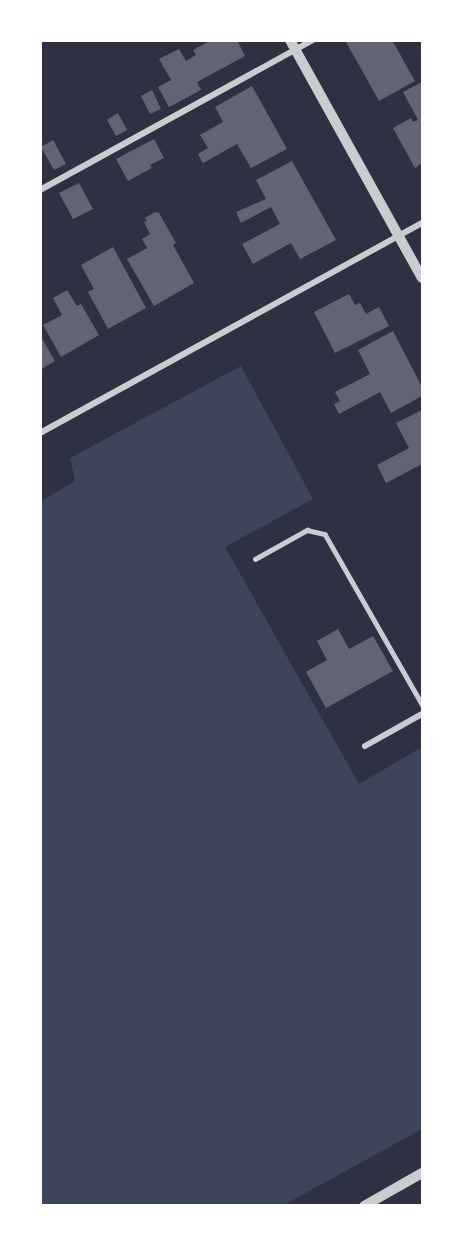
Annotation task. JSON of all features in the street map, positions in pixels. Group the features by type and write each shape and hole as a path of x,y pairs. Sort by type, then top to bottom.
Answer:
{"street":[{"path":"40,190 293,45 313,40"},
{"path":"293,45 423,278"},
{"path":"40,433 423,223"},
{"path":"365,746 423,714"},
{"path":"364,1206 423,1173"}],"lane":[{"path":"255,559 307,530 325,534 423,704"}],"shaded area":[{"path":"241,366 313,499 225,547 359,784 422,747 422,1129 284,1205 41,1205 41,501 75,481 70,458"}],"building":[{"path":"212,40 237,40 245,56 197,82 201,90 169,107 158,87 171,80 159,59 179,49 186,61 196,55 193,50"},
{"path":"345,40 392,40 415,81 379,101"},
{"path":"422,82 422,163 415,168 393,128 411,118 413,122 418,120 403,92"},
{"path":"252,86 287,149 251,168 237,144 203,163 198,154 208,148 200,135 223,122 215,107"},
{"path":"152,90 161,109 150,114 141,96"},
{"path":"118,113 127,130 116,136 107,120"},
{"path":"154,139 164,158 150,165 152,168 128,181 116,159"},
{"path":"53,140 66,164 54,170 41,147"},
{"path":"292,161 336,240 300,259 291,243 253,264 242,244 280,224 271,207 241,223 236,212 266,199 256,180"},
{"path":"79,183 93,209 73,219 59,193"},
{"path":"155,212 159,213 176,243 173,245 194,283 154,306 127,259 147,248 142,239 150,234 144,222 147,221 145,218"},
{"path":"113,247 146,308 108,329 88,292 94,289 81,265"},
{"path":"67,290 77,306 81,304 99,335 61,357 43,325 62,315 53,298"},
{"path":"349,294 355,305 360,303 366,314 379,307 389,326 335,353 314,312"},
{"path":"393,331 422,387 422,396 391,413 380,392 339,414 334,404 340,401 335,392 370,374 358,350"},
{"path":"40,335 55,361 40,370"},
{"path":"422,410 422,469 420,465 386,483 377,465 409,448 396,423"},
{"path":"338,629 349,649 373,636 393,671 326,708 306,672 327,660 317,641"}]}
